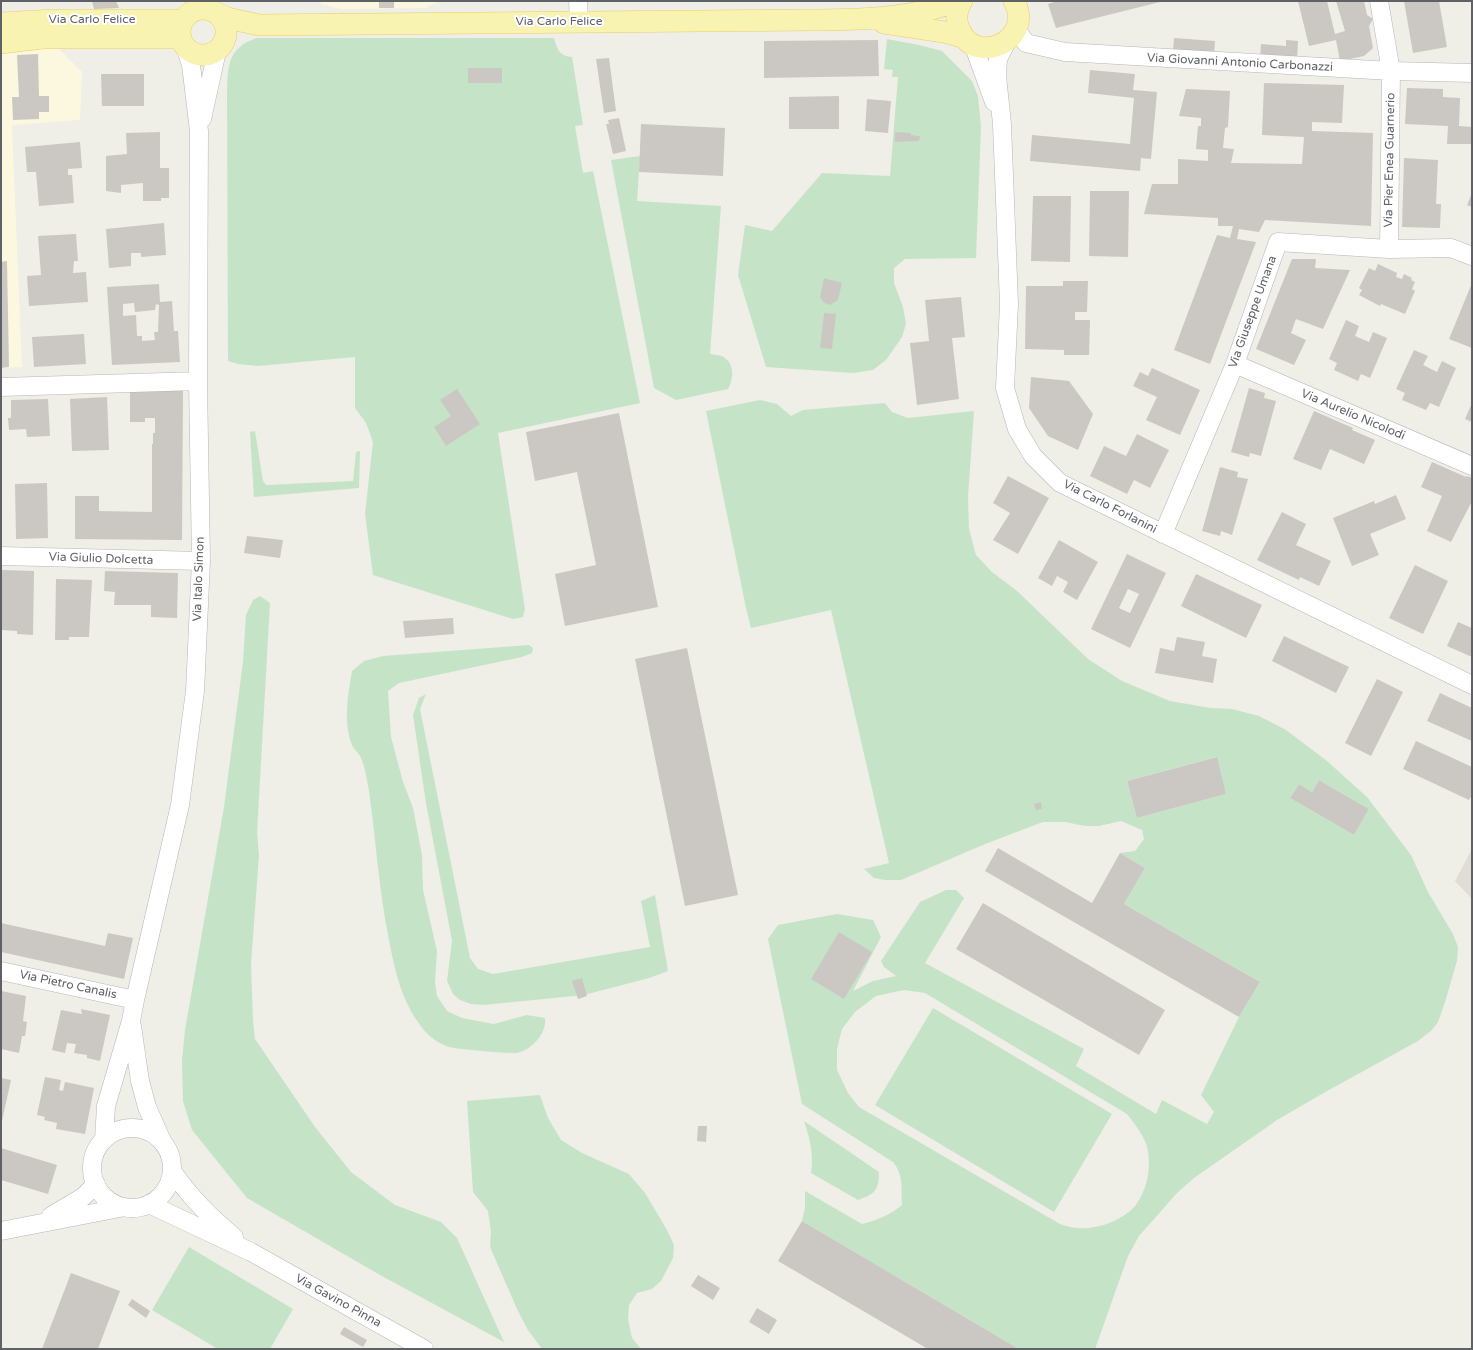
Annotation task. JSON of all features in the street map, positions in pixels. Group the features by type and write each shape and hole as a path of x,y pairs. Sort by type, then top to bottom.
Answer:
{"main road":[{"name":"Via Carlo Felice","path":"859,20 938,7 954,1"},
{"path":"962,1 957,11 957,18 960,32 969,41"},
{"path":"206,9 213,11 223,20 226,32 221,45 210,54 196,54 183,35 193,11 206,9"},
{"name":"Via Carlo Felice","path":"213,11 227,18 258,25 578,11 859,20 944,32 969,41 981,48 990,48 1014,17"},
{"name":"Via Carlo Felice","path":"1,23 55,20 183,35"},
{"name":"Via Carlo Felice","path":"221,45 258,25"},
{"name":"Via Carlo Felice","path":"1,43 42,38 183,35"}],"street":[{"name":"Via Pier Enea Guarnerio","path":"1379,1 1391,71 1388,249"},
{"name":"Via Carlo Forlanini","path":"1014,17 998,59 997,76 1002,124 1009,304 1005,388 1017,429 1032,456 1060,483 1472,685"},
{"name":"Via Giovanni Antonio Carbonazzi","path":"1014,17 1026,43 1065,52 1391,71 1472,73"},
{"name":"Via Italo Simon","path":"104,1140 106,1106 131,1021 180,805 195,691 201,562 198,381 199,131 191,65 183,35"},
{"name":"Via Carlo Forlanini","path":"969,41 1002,124"},
{"name":"Via Italo Simon","path":"199,131 221,45"},
{"name":"Via Giuseppe Umana","path":"1163,534 1235,364 1278,242 1388,249 1451,248 1472,256"},
{"name":"Via Aurelio Nicolodi","path":"1235,364 1472,466"},
{"path":"1,387 198,381"},
{"name":"Via Giulio Dolcetta","path":"1,556 201,562"},
{"name":"Via Pietro Canalis","path":"1,971 135,1000"},
{"name":"Via Italo Simon","path":"131,1021 140,1081 146,1106 162,1141"},
{"path":"1,1230 125,1207 137,1207 149,1204 158,1198 170,1181 172,1160 162,1141 152,1133 140,1128 126,1128 114,1132 97,1149 93,1160 92,1172 96,1184 113,1203 125,1207"},
{"name":"Via Gavino Pinna","path":"172,1171 187,1193 206,1213 251,1252"},
{"path":"38,1224 72,1205 96,1184"},
{"name":"Via Gavino Pinna","path":"149,1204 251,1252 424,1349"}],"shaded area":[{"path":"321,1 440,1 425,8 340,9 321,4"},
{"path":"57,47 82,72 80,120 12,125 22,367 1,368 1,52"},
{"path":"1472,849 1472,899 1455,881"}],"green space":[{"path":"257,38 554,38 559,51 564,55 572,57 583,125 575,126 583,173 593,171 640,403 498,433 525,609 523,617 513,619 373,575 365,514 373,442 366,423 355,408 355,357 258,366 228,361 228,69 230,61 239,48"},
{"path":"887,39 942,51 972,81 978,96 981,127 976,258 905,259 894,268 894,283 903,307 906,324 902,337 886,360 873,370 853,373 766,367 738,275 745,225 772,231 822,173 890,176 898,77 892,77 893,70 884,69"},
{"path":"640,156 637,201 721,206 710,354 722,356 729,363 732,376 728,389 676,400 654,388 611,160"},
{"path":"760,400 777,404 791,416 803,410 885,403 892,412 908,418 974,411 968,497 969,529 976,555 992,572 1017,591 1088,659 1122,681 1170,701 1210,708 1232,709 1259,716 1286,730 1327,761 1367,797 1411,855 1428,892 1453,934 1458,947 1457,961 1438,1022 1432,1030 1418,1041 1277,1120 1194,1178 1177,1193 1139,1236 1128,1256 1095,1349 1019,1349 802,1221 805,1208 805,1191 862,1224 884,1217 902,1205 901,1182 897,1167 893,1162 802,1104 768,939 778,925 837,914 873,920 881,937 853,991 873,981 896,976 884,967 881,961 920,902 946,890 956,890 964,898 925,963 1084,1049 1076,1066 1156,1114 1162,1100 1207,1124 1214,1112 1201,1095 1239,1017 1260,982 1124,904 1145,868 1120,853 1135,851 1144,839 1142,830 1121,821 1099,826 1085,826 1065,822 1043,822 985,844 901,880 874,878 864,869 889,863 831,610 751,628 706,411","holes":["1216,757 1226,794 1137,818 1127,781","1319,780 1369,809 1354,835 1290,798 1299,784 1312,792","904,990 925,993 1127,1114 1143,1136 1149,1158 1143,1194 1135,1206 1116,1220 1092,1228 1076,1228 1060,1224 859,1107 848,1093 837,1070 837,1049 842,1029 855,1012 876,996"]},
{"path":"255,431 263,481 266,485 353,481 356,452 360,451 359,488 254,497 250,432"},
{"path":"260,596 270,603 257,833 259,855 251,964 255,1039 315,1127 351,1172 395,1205 441,1222 457,1238 504,1342 380,1275 247,1198 192,1130 183,1101 182,1060 185,1030 224,807 243,662 246,615 253,600"},
{"path":"529,645 533,648 532,653 522,657 399,683 388,691 391,737 403,782 413,808 422,855 423,890 437,951 435,983 437,996 447,1011 462,1018 494,1024 527,1015 545,1018 544,1029 533,1045 517,1053 453,1048 436,1041 423,1029 413,1015 403,995 396,974 383,903 367,778 361,758 352,745 349,736 347,708 352,671 364,661 383,656"},
{"path":"426,694 420,709 470,958 478,969 493,974 650,947 641,901 655,895 668,971 649,978 584,995 483,1005 471,1004 460,1000 453,994 447,981 452,941 426,803 413,715 419,698"},
{"path":"933,1008 1112,1114 1054,1212 875,1105"},
{"path":"540,1095 548,1118 561,1140 582,1153 629,1174 645,1193 674,1245 673,1258 661,1281 652,1289 637,1293 629,1305 628,1319 632,1338 641,1349 542,1349 528,1330 517,1309 490,1247 491,1232 488,1211 473,1192 467,1101"},
{"path":"804,1121 879,1172 877,1187 872,1193 858,1200 811,1173 811,1147"},
{"path":"189,1247 293,1309 270,1349 218,1349 152,1310"}],"building":[{"path":"92,1 116,1 119,8 94,9"},
{"path":"379,1 394,1 394,8 379,8"},
{"path":"1058,1 1160,2 1056,28 1048,4"},
{"path":"1298,1 1327,1 1335,34 1345,31 1336,1 1364,1 1367,15 1373,19 1369,26 1373,48 1364,56 1340,61 1336,40 1309,46"},
{"path":"1404,1 1439,1 1447,47 1413,53"},
{"path":"1174,38 1215,41 1214,55 1173,52"},
{"path":"878,40 879,76 764,78 764,41"},
{"path":"1286,40 1298,41 1297,61 1260,59 1261,44 1286,46"},
{"path":"38,54 39,96 49,96 49,112 39,112 39,119 13,120 12,97 19,97 17,55"},
{"path":"609,58 616,111 604,113 596,59"},
{"path":"468,68 502,68 502,83 468,83"},
{"path":"1090,70 1135,74 1133,90 1157,92 1151,159 1141,158 1140,171 1030,161 1032,135 1130,144 1134,98 1088,93"},
{"path":"101,74 144,74 144,106 102,106"},
{"path":"1264,83 1344,85 1342,123 1312,122 1312,131 1373,133 1371,226 1265,220 1259,232 1239,229 1237,239 1256,242 1210,364 1174,350 1217,235 1230,238 1233,226 1218,226 1218,218 1144,214 1152,184 1178,184 1178,159 1208,161 1208,150 1196,149 1198,126 1201,126 1201,118 1179,116 1186,89 1230,91 1228,127 1225,128 1223,148 1234,149 1231,163 1302,164 1304,137 1262,135"},
{"path":"1407,88 1443,89 1443,97 1460,98 1459,126 1472,127 1471,144 1447,144 1448,126 1405,124"},
{"path":"839,96 839,129 789,129 789,97"},
{"path":"867,99 891,101 888,133 865,131"},
{"path":"619,118 626,151 613,154 606,124 609,124 608,120"},
{"path":"641,124 725,128 723,176 639,172"},
{"path":"160,132 160,168 169,168 169,198 161,198 161,201 143,201 143,183 121,185 121,193 106,191 106,156 127,154 126,133"},
{"path":"895,132 911,133 911,135 920,136 919,141 895,142"},
{"path":"80,142 82,168 68,169 68,175 72,175 74,203 39,206 36,172 27,172 25,147"},
{"path":"1404,158 1438,160 1436,204 1441,204 1440,228 1402,227"},
{"path":"1090,191 1129,191 1128,257 1089,256"},
{"path":"1472,193 1472,207 1467,205"},
{"path":"1033,196 1071,196 1070,262 1031,261"},
{"path":"164,223 166,255 141,257 141,253 131,253 131,266 109,268 106,229"},
{"path":"76,234 78,261 74,261 73,273 86,272 88,302 29,306 27,276 41,275 38,236"},
{"path":"1292,259 1316,259 1315,268 1350,270 1323,329 1296,319 1291,333 1306,340 1294,365 1256,349"},
{"path":"7,261 9,367 1,368 1,262"},
{"path":"1378,264 1397,273 1396,277 1402,279 1404,274 1415,282 1412,289 1415,291 1405,314 1381,304 1380,306 1359,295 1362,290 1359,288 1369,268 1375,271"},
{"path":"824,278 842,283 838,300 830,305 824,303 820,297"},
{"path":"1063,281 1088,281 1087,312 1075,312 1075,320 1090,320 1089,355 1064,355 1064,350 1025,349 1026,286 1063,286"},
{"path":"1472,283 1472,348 1449,339"},
{"path":"159,284 160,302 172,301 174,331 178,331 180,362 112,365 107,287","holes":["134,303 135,312 155,310 156,304 159,305 158,332 154,332 155,340 142,341 142,336 137,336 136,315 123,316 123,304"]},
{"path":"961,297 965,337 952,338 959,399 917,405 910,343 929,341 925,300"},
{"path":"824,313 836,314 832,349 820,348"},
{"path":"1346,320 1359,326 1355,336 1369,342 1373,332 1387,338 1370,378 1361,374 1358,381 1334,370 1337,363 1329,359"},
{"path":"84,334 86,364 34,367 32,337"},
{"path":"1414,350 1428,356 1423,365 1437,372 1442,361 1456,368 1439,407 1430,403 1426,410 1402,400 1405,393 1396,389"},
{"path":"1152,368 1200,390 1180,435 1146,420 1157,397 1133,386 1140,372 1148,376"},
{"path":"1031,377 1069,381 1093,414 1078,450 1048,436 1029,408"},
{"path":"1249,388 1265,393 1264,398 1276,401 1261,456 1250,453 1249,457 1231,452"},
{"path":"457,389 480,424 446,446 434,427 451,416 440,400"},
{"path":"130,391 183,391 182,540 75,539 75,496 99,496 99,511 152,512 152,444 153,433 155,433 155,418 145,418 145,422 130,422"},
{"path":"107,397 109,450 72,451 70,399"},
{"path":"48,399 50,436 27,437 26,429 9,430 8,418 11,418 11,400"},
{"path":"1472,403 1472,422 1465,419"},
{"path":"1314,411 1375,440 1364,464 1330,449 1321,470 1293,459"},
{"path":"619,413 658,607 565,626 555,574 596,565 577,472 535,481 526,432"},
{"path":"1137,434 1169,450 1150,488 1134,480 1127,494 1090,476 1104,446 1126,456"},
{"path":"1432,462 1472,478 1472,501 1451,542 1427,531 1442,496 1421,487"},
{"path":"1220,467 1238,472 1237,477 1248,479 1232,535 1221,531 1220,536 1202,531"},
{"path":"1008,476 1049,498 1018,554 993,540 1010,513 993,503"},
{"path":"47,483 48,538 16,539 15,484"},
{"path":"1396,495 1406,519 1370,534 1379,555 1352,566 1333,518 1374,501 1375,504"},
{"path":"1282,512 1306,524 1296,545 1331,561 1319,586 1300,577 1299,580 1257,560"},
{"path":"247,536 283,540 280,558 244,553"},
{"path":"1059,540 1098,562 1077,600 1063,592 1068,582 1057,576 1052,586 1038,578"},
{"path":"1127,554 1166,573 1130,648 1091,629","holes":["1128,589 1139,594 1130,613 1119,608"]},
{"path":"1415,565 1448,581 1423,634 1389,618"},
{"path":"1,570 34,571 33,635 1,630"},
{"path":"105,571 178,573 177,618 151,617 151,605 114,605 115,592 104,591"},
{"path":"1196,574 1262,605 1246,638 1181,606"},
{"path":"56,579 92,580 89,637 69,637 69,640 55,640"},
{"path":"453,618 454,634 405,638 403,621"},
{"path":"1458,622 1472,628 1472,657 1447,646"},
{"path":"1284,636 1349,667 1336,693 1272,661"},
{"path":"1177,637 1205,642 1202,656 1217,659 1213,683 1155,673 1160,648 1174,651"},
{"path":"687,648 738,895 685,906 635,659"},
{"path":"1377,679 1403,692 1371,756 1345,743"},
{"path":"1440,693 1472,708 1472,741 1427,721"},
{"path":"1416,741 1472,767 1472,795 1469,800 1403,769"},
{"path":"1217,757 1226,794 1137,818 1127,781"},
{"path":"1319,780 1369,809 1354,835 1290,798 1299,784 1312,792"},
{"path":"1041,802 1042,809 1036,810 1034,804"},
{"path":"998,848 1092,903 1120,853 1145,868 1124,904 1260,982 1239,1017 985,871"},
{"path":"983,903 1165,1010 1139,1055 956,949"},
{"path":"1,923 105,946 108,933 133,938 124,979 1,952"},
{"path":"839,932 872,952 844,999 811,979"},
{"path":"582,978 587,996 578,999 572,981"},
{"path":"1,991 26,996 23,1021 27,1022 25,1036 22,1036 19,1053 1,1049"},
{"path":"81,1009 110,1015 100,1061 87,1058 87,1055 74,1053 76,1044 67,1043 65,1053 52,1050 61,1010 82,1014"},
{"path":"45,1077 61,1080 59,1090 63,1091 65,1082 94,1088 85,1134 56,1129 57,1123 44,1120 45,1117 37,1115"},
{"path":"1,1078 11,1080 2,1121 1,1121"},
{"path":"698,1126 707,1126 706,1142 697,1141"},
{"path":"1,1148 57,1165 48,1194 1,1180"},
{"path":"802,1221 1019,1349 928,1349 778,1261"},
{"path":"71,1273 120,1291 98,1349 42,1349"},
{"path":"698,1275 720,1288 713,1300 691,1286"},
{"path":"132,1299 150,1311 146,1318 128,1305"},
{"path":"757,1308 777,1320 769,1334 749,1322"},
{"path":"344,1327 367,1340 363,1347 340,1334"}]}
